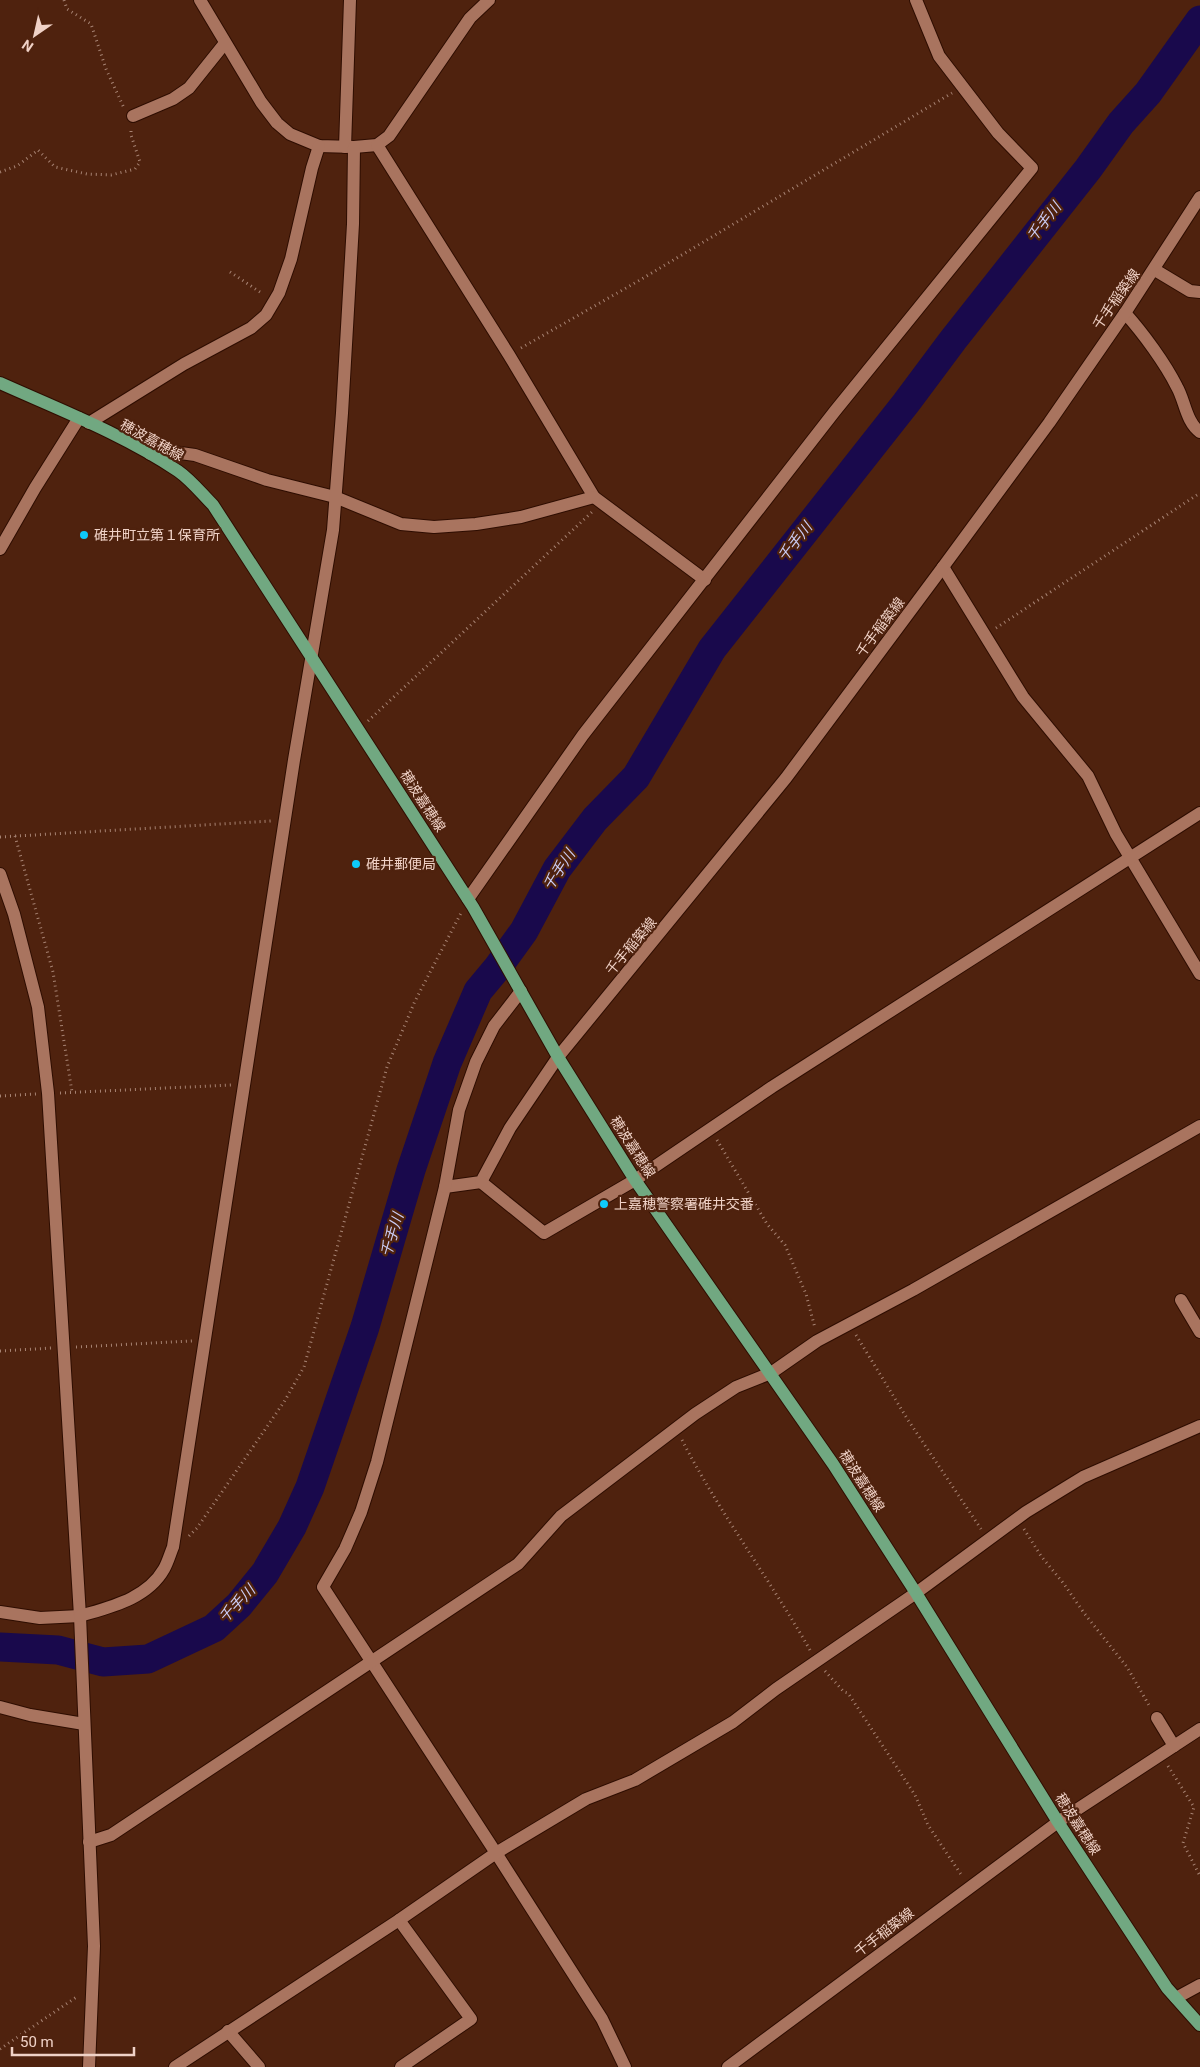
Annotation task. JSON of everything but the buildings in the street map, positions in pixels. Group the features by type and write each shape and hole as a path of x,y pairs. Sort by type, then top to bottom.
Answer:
{"main road":[{"name":"穂波嘉穂線","path":"0,383 84,420 150,454 179,472 213,505 470,903 558,1057 635,1180 833,1464 1058,1822 1167,1988 1200,2025"}],"street":[{"path":"200,0 261,102 277,123 290,134 319,146 349,147 377,145 389,136 470,18 489,0"},
{"path":"0,1612 40,1618 80,1616 110,1607 136,1596 152,1585 164,1569 173,1547 285,820 333,530 352,234 349,147 350,0"},
{"path":"470,903 583,735 835,411 1032,168 998,133 940,56 916,0"},
{"path":"133,116 173,99 189,88 226,43"},
{"path":"377,145 598,500 705,580"},
{"path":"0,549 35,488 84,420 251,328 266,315 279,293 291,258 319,146"},
{"name":"千手稲築線","path":"480,1182 510,1128 558,1057 786,778 1049,423 1155,270 1200,197"},
{"path":"1155,270 1190,291 1200,292"},
{"path":"1125,313 1139,329 1178,387 1191,422 1200,432"},
{"path":"150,454 173,452 195,455 268,480 335,497 402,524 434,527 476,524 521,517 598,500"},
{"path":"943,567 1023,697 1088,776 1116,834 1200,974"},
{"path":"445,1187 480,1182 544,1233 635,1180 772,1087 1200,813"},
{"path":"0,874 14,914 38,1006 48,1093 80,1616 94,1946 89,2067"},
{"path":"519,987 494,1026 476,1062 459,1110 445,1187 377,1462 361,1512 345,1549 323,1587 602,2020 625,2067"},
{"path":"89,1842 111,1835 518,1564 561,1516 676,1428 736,1388 771,1373 817,1340 913,1290 1200,1126"},
{"path":"1181,1300 1200,1332"},
{"path":"175,2067 399,1920 496,1853 586,1799 635,1780 725,1726 916,1594 1017,1518 1083,1477 1200,1426"},
{"path":"0,1707 30,1715 84,1719"},
{"path":"1157,1718 1174,1746"},
{"name":"千手稲築線","path":"728,2067 1058,1822 1200,1729"},
{"path":"399,1920 471,2019 401,2067"},
{"path":"1176,1998 1200,1985"},
{"path":"228,2031 259,2067"}],"path":[{"path":"0,172 17,166 38,150 55,167 87,174 112,175 135,169 140,162 130,135 133,116 124,108 106,69 91,24 67,9 64,0"},
{"path":"509,355 640,280 963,86"},
{"path":"230,272 274,302"},
{"path":"985,635 1200,494"},
{"path":"359,730 598,500"},
{"path":"0,837 285,820"},
{"path":"15,836 53,972 72,1092"},
{"path":"169,1556 197,1528 284,1402 304,1367 387,1067 415,1002 470,903"},
{"path":"0,1096 244,1084"},
{"path":"710,1129 767,1224 785,1245 806,1294 817,1340"},
{"path":"849,1323 908,1420 988,1540"},
{"path":"0,1351 206,1340"},
{"path":"676,1428 704,1483 765,1575 816,1662 844,1692 848,1693 915,1795 928,1825 970,1887"},
{"path":"1017,1518 1042,1556 1128,1667 1157,1718"},
{"path":"1160,1754 1194,1807 1183,1843 1200,1876"},
{"path":"0,2049 93,1986"}],"waterway":[{"name":"千手川","path":"0,1647 58,1650 103,1662 148,1659 214,1628 239,1605 265,1573 292,1527 310,1487 365,1327 411,1170 447,1063 478,991 524,931 557,869 595,819 636,777 712,649 1088,169 1121,123 1148,93 1200,20"}],"place":[{"name":"碓井町立第１保育所","path":"84,535"},
{"name":"碓井郵便局","path":"356,864"},
{"name":"上嘉穂警察署碓井交番","path":"604,1204"}]}
